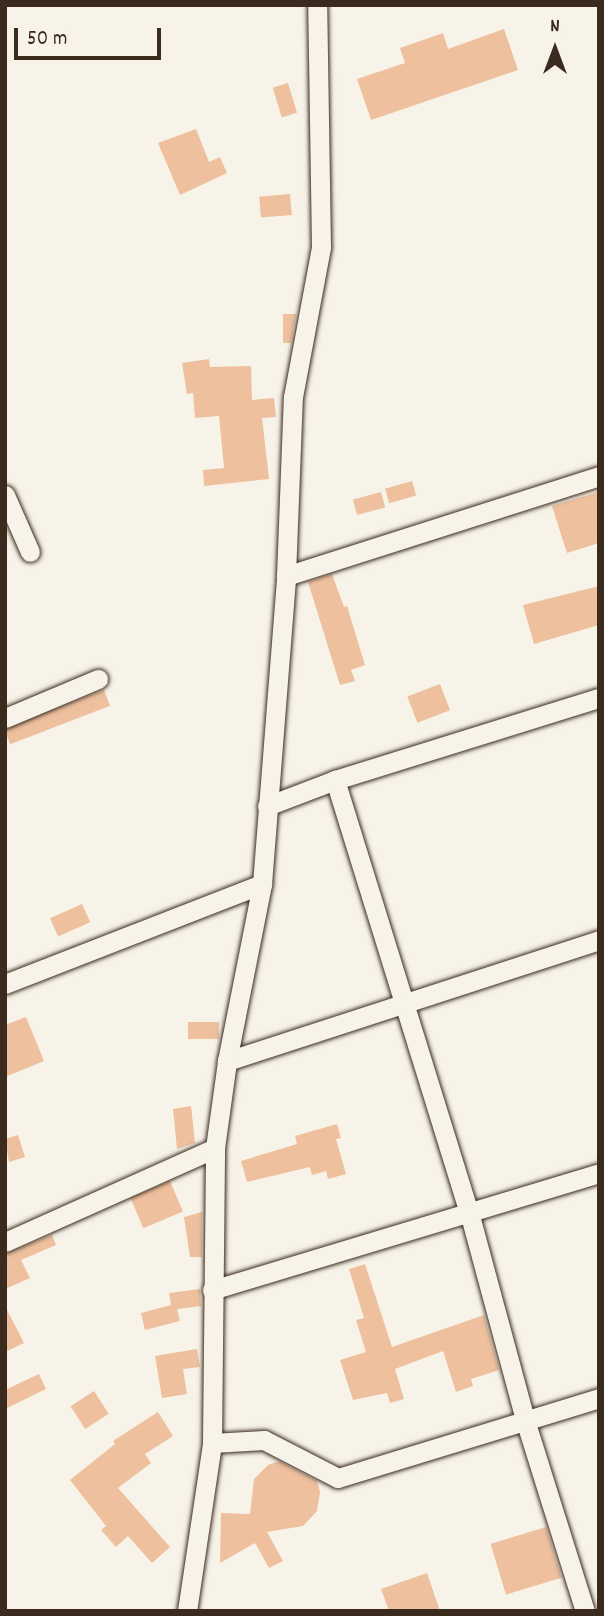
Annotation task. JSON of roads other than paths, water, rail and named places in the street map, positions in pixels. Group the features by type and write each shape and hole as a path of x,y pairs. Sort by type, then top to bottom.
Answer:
{"street":[{"path":"187,1611 212,1443 215,1148 227,1061 262,884 286,576 293,397 321,247 317,5"},
{"path":"286,576 599,475"},
{"path":"5,495 30,552"},
{"path":"5,718 98,678"},
{"path":"267,806 335,780 599,698"},
{"path":"335,780 469,1212 525,1420 585,1611"},
{"path":"5,984 262,884"},
{"path":"227,1061 599,940"},
{"path":"5,1242 215,1148"},
{"path":"212,1290 599,1173"},
{"path":"212,1443 264,1440 338,1478 599,1398"}]}
